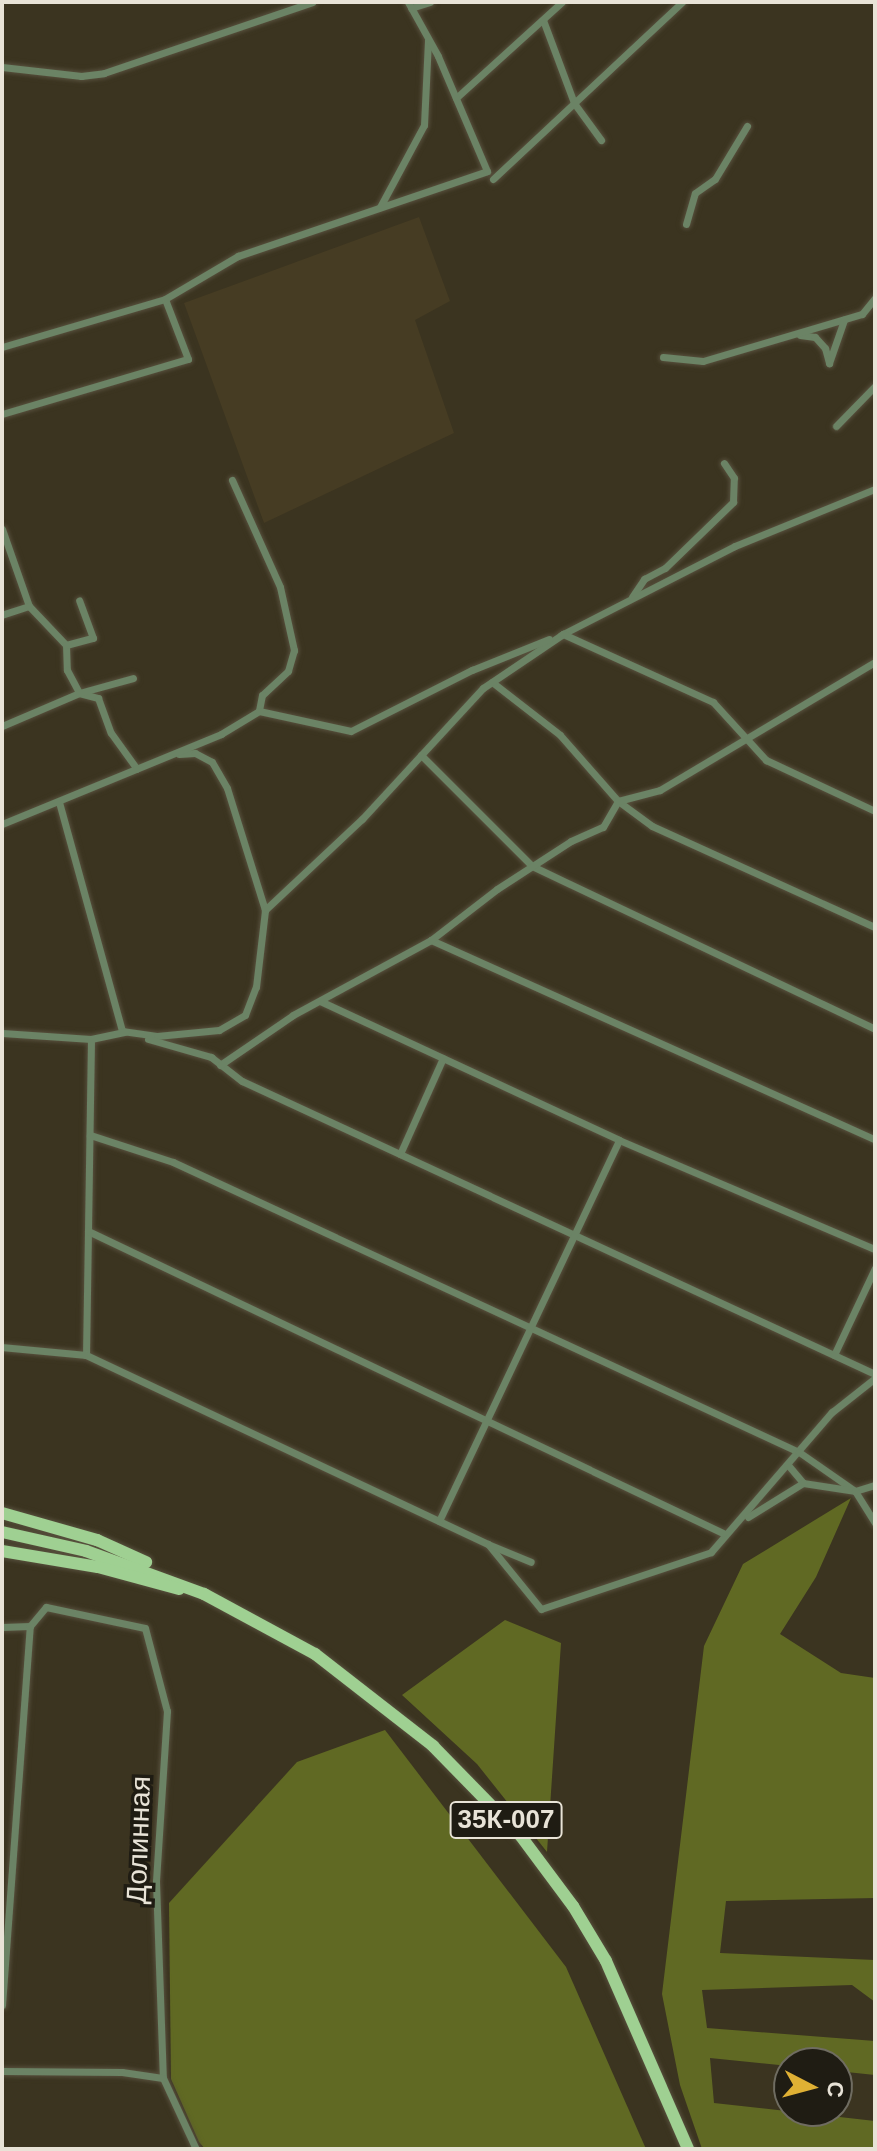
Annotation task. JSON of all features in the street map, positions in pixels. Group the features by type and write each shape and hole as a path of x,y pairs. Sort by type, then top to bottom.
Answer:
{"main road":[{"name":"35К-007","path":"2,1513 97,1540 275,1630 357,1683 433,1746 520,1835 606,1961 688,2149"},
{"name":"35К-007","path":"2,1532 86,1551 204,1594"},
{"name":"35К-007","path":"2,1551 98,1567 204,1594"}],"street":[{"path":"2,67 81,76 104,73 312,2"},
{"path":"2,347 165,299 238,256 487,171 456,98 410,5 430,2"},
{"path":"456,98 562,2"},
{"path":"493,179 682,2"},
{"path":"543,20 574,103 601,140"},
{"path":"380,207 424,125 428,38"},
{"path":"686,224 695,193 715,179 747,126"},
{"path":"663,357 703,361 862,314 875,298"},
{"path":"2,414 188,359 165,299"},
{"path":"794,334 815,337 825,348 829,363 844,320"},
{"path":"836,426 875,386"},
{"path":"630,599 644,579 665,568 733,502 734,478 724,463"},
{"path":"232,480 280,587 294,650 288,671 262,695 259,711"},
{"path":"2,824 221,734 259,711 351,731 472,670 563,634 735,546 875,489"},
{"path":"2,529 29,606 66,645 67,670 79,693 98,698 111,733 137,769"},
{"path":"66,645 93,638 79,600"},
{"path":"2,615 29,606"},
{"path":"265,910 492,682 563,634"},
{"path":"563,634 713,702 766,760 875,811"},
{"path":"220,1065 320,1001 431,940 532,866 603,827 618,801 660,790 744,735 875,662"},
{"path":"2,726 79,693 133,678"},
{"path":"492,682 560,735 618,801 652,826 875,927"},
{"path":"2,1033 91,1039 122,1031 157,1036 219,1030 245,1015 256,987 265,910 227,788 212,762 195,753 174,754"},
{"path":"421,755 532,866 875,1029"},
{"path":"59,802 122,1031"},
{"path":"431,940 875,1140"},
{"path":"320,1001 619,1140 875,1249"},
{"path":"122,1031 211,1057 242,1081 875,1376 832,1412 740,1522 723,1533 711,1552 541,1609 488,1544"},
{"path":"86,1355 91,1039"},
{"path":"400,1154 443,1058"},
{"path":"90,1135 173,1162 799,1452 855,1491 875,1523"},
{"path":"439,1521 619,1140"},
{"path":"88,1231 723,1533"},
{"path":"834,1355 875,1268"},
{"path":"2,1347 86,1355 531,1562"},
{"path":"788,1465 803,1483"},
{"path":"723,1533 803,1483 855,1491 875,1485"},
{"name":"Долинная","path":"30,1626 46,1607 145,1628 167,1711 156,1881 163,2078 196,2149"},
{"path":"2,1627 30,1626 2,2005"},
{"path":"2,2071 122,2072 163,2078"}],"shaded area":[{"path":"419,217 450,301 415,320 454,433 264,523 184,303"}],"green space":[{"path":"851,1498 816,1577 780,1634 841,1673 875,1678 875,1898 726,1901 720,1953 875,1960 875,2002 852,1985 702,1990 707,2028 875,2041 875,2075 853,2073 853,2047 773,2047 773,2064 710,2058 714,2103 773,2110 773,2127 853,2127 853,2119 875,2121 875,2149 702,2149 680,2085 662,1994 704,1646 743,1564"},
{"path":"505,1620 561,1643 547,1852 477,1764 402,1695"},
{"path":"385,1730 566,1967 646,2149 205,2149 199,2142 171,2079 169,1903 297,1762"}]}
